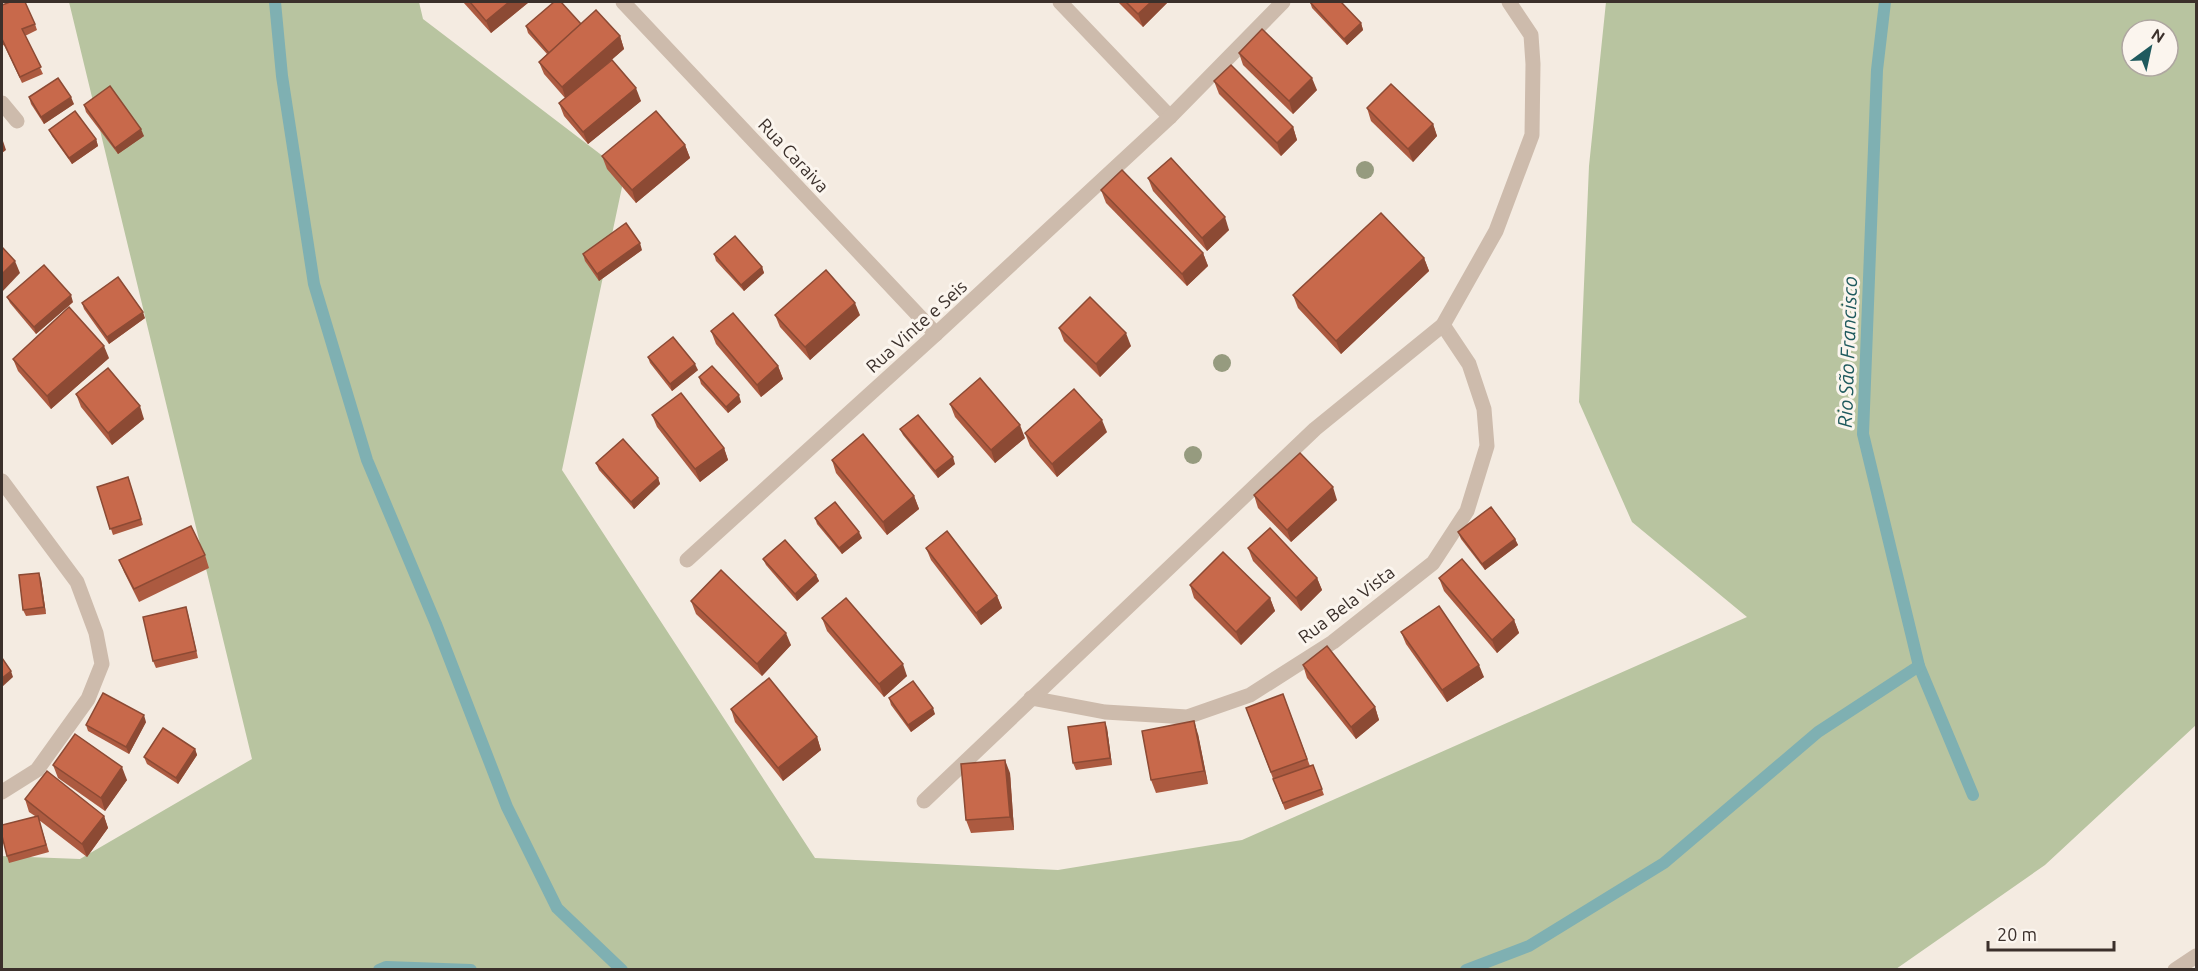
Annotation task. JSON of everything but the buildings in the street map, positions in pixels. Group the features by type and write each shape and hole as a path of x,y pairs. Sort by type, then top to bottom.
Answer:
{"street":[{"name":"Rua Caraiva","path":"623,2 936,334"},
{"path":"1060,2 1170,117"},
{"name":"Rua Vinte e Seis","path":"687,560 1170,117 1283,2"},
{"path":"924,801 1314,429 1443,325 1496,231 1532,135 1531,35 1509,2"},
{"path":"2,103 17,121"},
{"name":"Rua Bela Vista","path":"1031,698 1105,712 1187,717 1250,695 1333,642 1433,563 1467,511 1487,446 1484,409 1469,364 1443,325"},
{"path":"2,480 77,582 96,633 102,664 88,699 37,770 2,792"},
{"path":"2175,969 2196,956"}],"green space":[{"path":"69,2 419,2 423,19 625,173 562,470 815,858 1058,870 1242,840 1747,617 1632,522 1579,402 1589,166 1606,2 2196,2 2196,725 2045,865 1896,969 2,970 2,856 80,859 252,759"}],"waterway":[{"path":"275,2 282,76 314,284 367,460 436,624 507,807 557,908 622,970"},
{"name":"Rio São Francisco","path":"1885,2 1877,70 1863,434 1919,666 1973,795"},
{"path":"1466,970 1529,946 1664,863 1818,732 1919,666"},
{"path":"379,970 386,967 471,970"}]}
